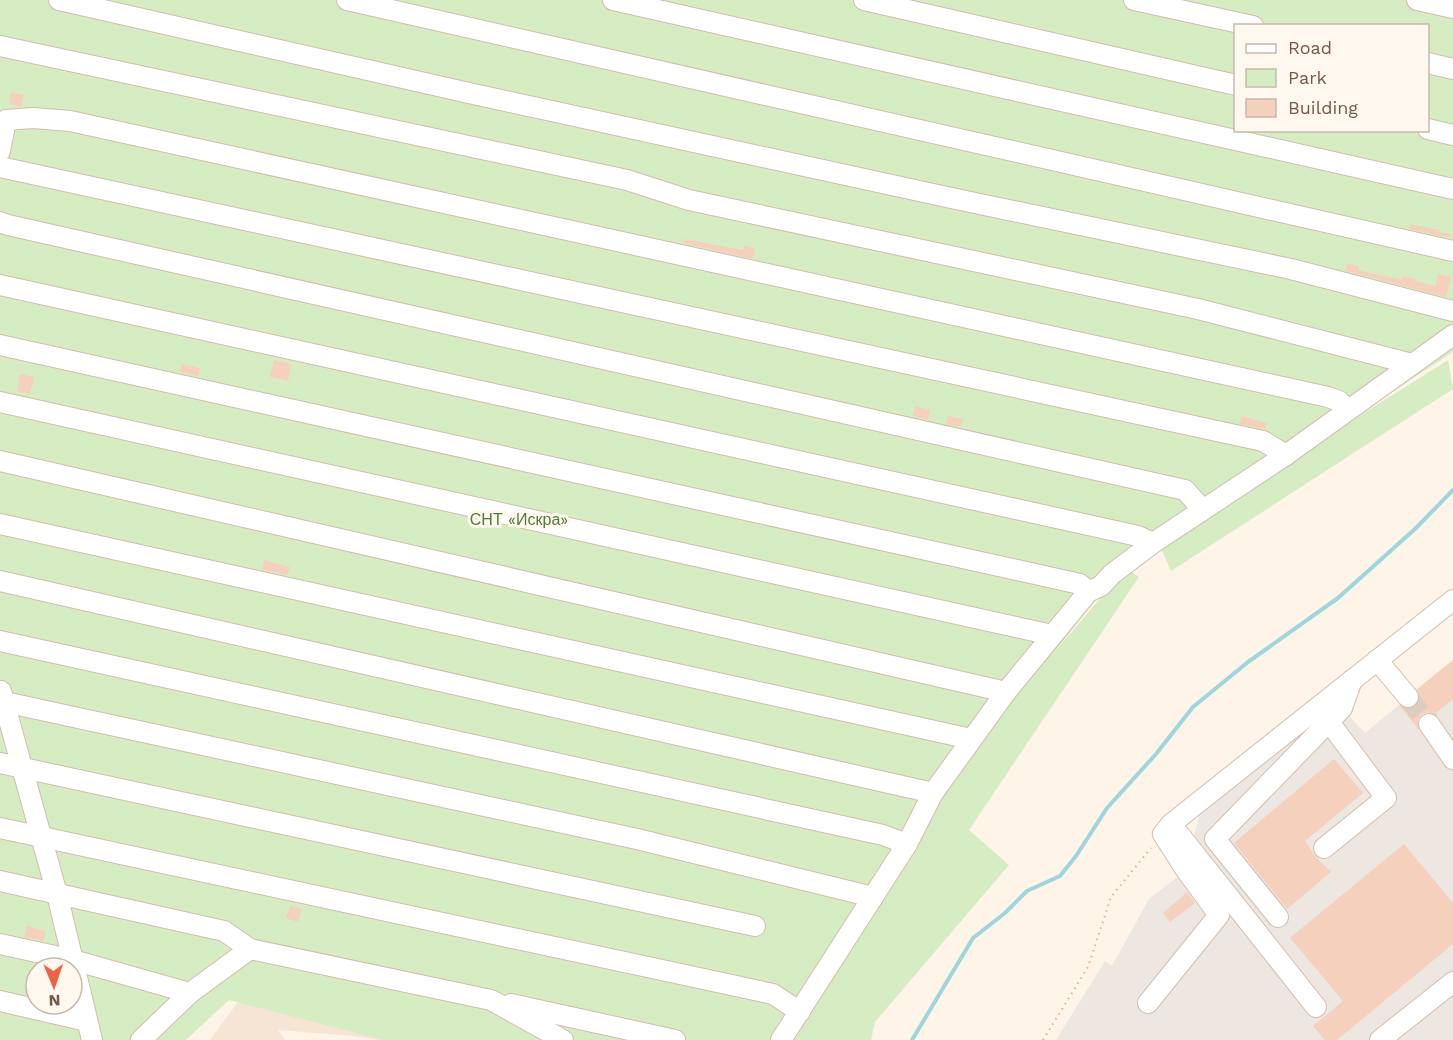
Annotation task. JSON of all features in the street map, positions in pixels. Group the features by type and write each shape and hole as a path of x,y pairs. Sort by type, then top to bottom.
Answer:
{"street":[{"path":"59,0 875,182 1291,269 1453,311"},
{"path":"347,0 1453,251"},
{"path":"613,0 1453,189"},
{"path":"864,0 1234,85"},
{"path":"1134,0 1244,24"},
{"path":"1417,0 1453,8"},
{"path":"0,46 627,180 689,200 1198,309 1412,364"},
{"path":"1429,63 1453,69"},
{"path":"0,151 6,120 33,118 70,121 1328,397 1339,401 1347,409"},
{"path":"1429,129 1453,135"},
{"path":"0,167 1263,441 1286,455"},
{"path":"0,222 1185,490 1203,510"},
{"path":"0,285 1138,536 1153,543"},
{"path":"781,1040 907,844 933,793 1005,692 1088,592 1101,586 1112,574 1153,543 1286,455 1453,335"},
{"path":"0,345 1080,584 1088,592"},
{"path":"0,402 1052,635"},
{"path":"0,461 1005,692"},
{"path":"0,524 971,739"},
{"path":"0,580 933,793"},
{"path":"1167,829 1453,600"},
{"path":"0,641 872,833 907,844"},
{"path":"1377,660 1408,697"},
{"path":"1278,916 1215,839 1342,708 1352,680"},
{"path":"72,956 42,838 1,697 626,837 873,897"},
{"path":"1324,848 1386,798 1329,722"},
{"path":"1429,724 1453,759"},
{"path":"0,763 755,926"},
{"path":"0,828 773,994 800,1012"},
{"path":"1148,1003 1219,915 1186,870 1167,829"},
{"path":"1167,829 1316,1007"},
{"path":"0,881 224,931 250,949 675,1040"},
{"path":"0,944 55,956"},
{"path":"141,1040 190,993 250,949"},
{"path":"84,963 190,993"},
{"path":"1380,1040 1453,982"},
{"path":"491,1000 563,1040"},
{"path":"0,1001 87,1021"},
{"path":"84,1008 92,1040"}],"path":[{"path":"1043,1040 1088,967 1111,897 1167,829"}],"shaded area":[{"path":"1453,660 1453,1040 1056,1040 1105,961 1112,966 1149,899 1208,853 1194,835 1200,814 1332,703 1342,708 1365,733"},
{"path":"268,961 526,1040 378,1040 278,1030 285,1040 210,1040"}],"green space":[{"name":"СНТ «Искра»","path":"0,0 1453,0 1453,352 1286,462 1448,360 1453,389 1171,571 1160,546 1127,569 1139,577 969,830 1009,865 875,1022 871,1040 383,1040 229,1000 186,1040 0,1040","holes":["1121,574 1057,649 1112,579"]}],"building":[{"path":"11,92 24,95 21,107 9,104"},
{"path":"1411,224 1440,230 1439,232 1451,234 1451,238 1409,229"},
{"path":"684,239 743,250 744,246 756,249 753,259 683,243"},
{"path":"1347,263 1359,266 1358,270 1401,280 1402,276 1435,286 1438,274 1451,277 1446,297 1346,271"},
{"path":"274,360 291,364 288,381 270,377"},
{"path":"182,364 200,368 198,376 180,372"},
{"path":"20,374 34,377 30,394 17,391"},
{"path":"915,406 930,410 928,420 913,416"},
{"path":"948,416 963,419 961,427 946,424"},
{"path":"1241,416 1267,423 1265,429 1240,424"},
{"path":"264,560 290,567 287,575 262,570"},
{"path":"1453,660 1453,699 1436,713 1438,716 1429,712 1422,714 1418,719 1419,730 1399,705 1409,709 1416,706 1420,696 1417,689"},
{"path":"1334,759 1363,793 1305,841 1315,856 1331,872 1287,909 1234,843"},
{"path":"1404,844 1453,903 1453,944 1337,1040 1325,1040 1313,1026 1343,1001 1290,938"},
{"path":"1187,892 1195,903 1170,922 1163,913"},
{"path":"290,906 302,909 298,922 286,918"},
{"path":"27,926 46,931 43,941 24,937"}],"waterway":[{"path":"912,1040 973,938 1005,913 1027,891 1060,876 1107,808 1156,754 1193,707 1248,662 1338,598 1416,528 1453,490"}],"tunnel":[{"path":"1408,697 1429,724"}]}
